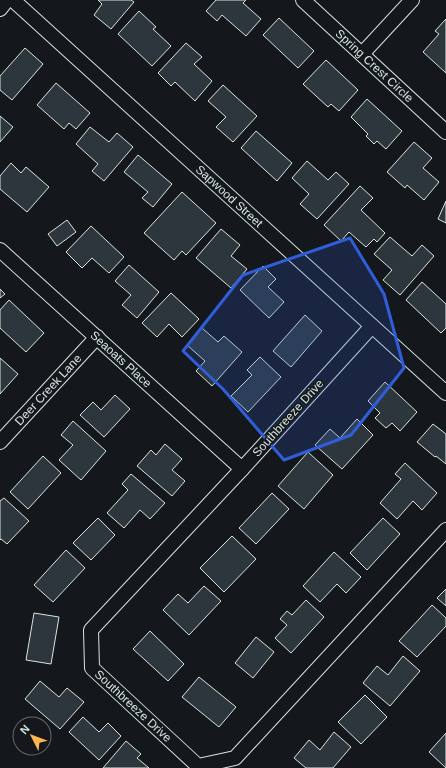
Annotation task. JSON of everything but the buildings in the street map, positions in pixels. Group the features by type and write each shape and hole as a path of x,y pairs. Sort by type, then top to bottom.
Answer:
{"street":[{"path":"0,9 7,0"},
{"name":"Sapwood Street","path":"13,0 446,393"},
{"name":"Spring Crest Circle","path":"303,0 446,132"},
{"path":"362,54 412,0"},
{"name":"Seaoats Place","path":"0,250 242,469"},
{"name":"Southbreeze Drive","path":"372,326 242,469 91,630 92,668 198,766 235,758 446,530"},
{"name":"Deer Creek Lane","path":"0,442 97,338"}],"highlighted area":[{"path":"350,238 384,294 404,368 351,435 284,460 223,389 183,351 243,275"}]}
